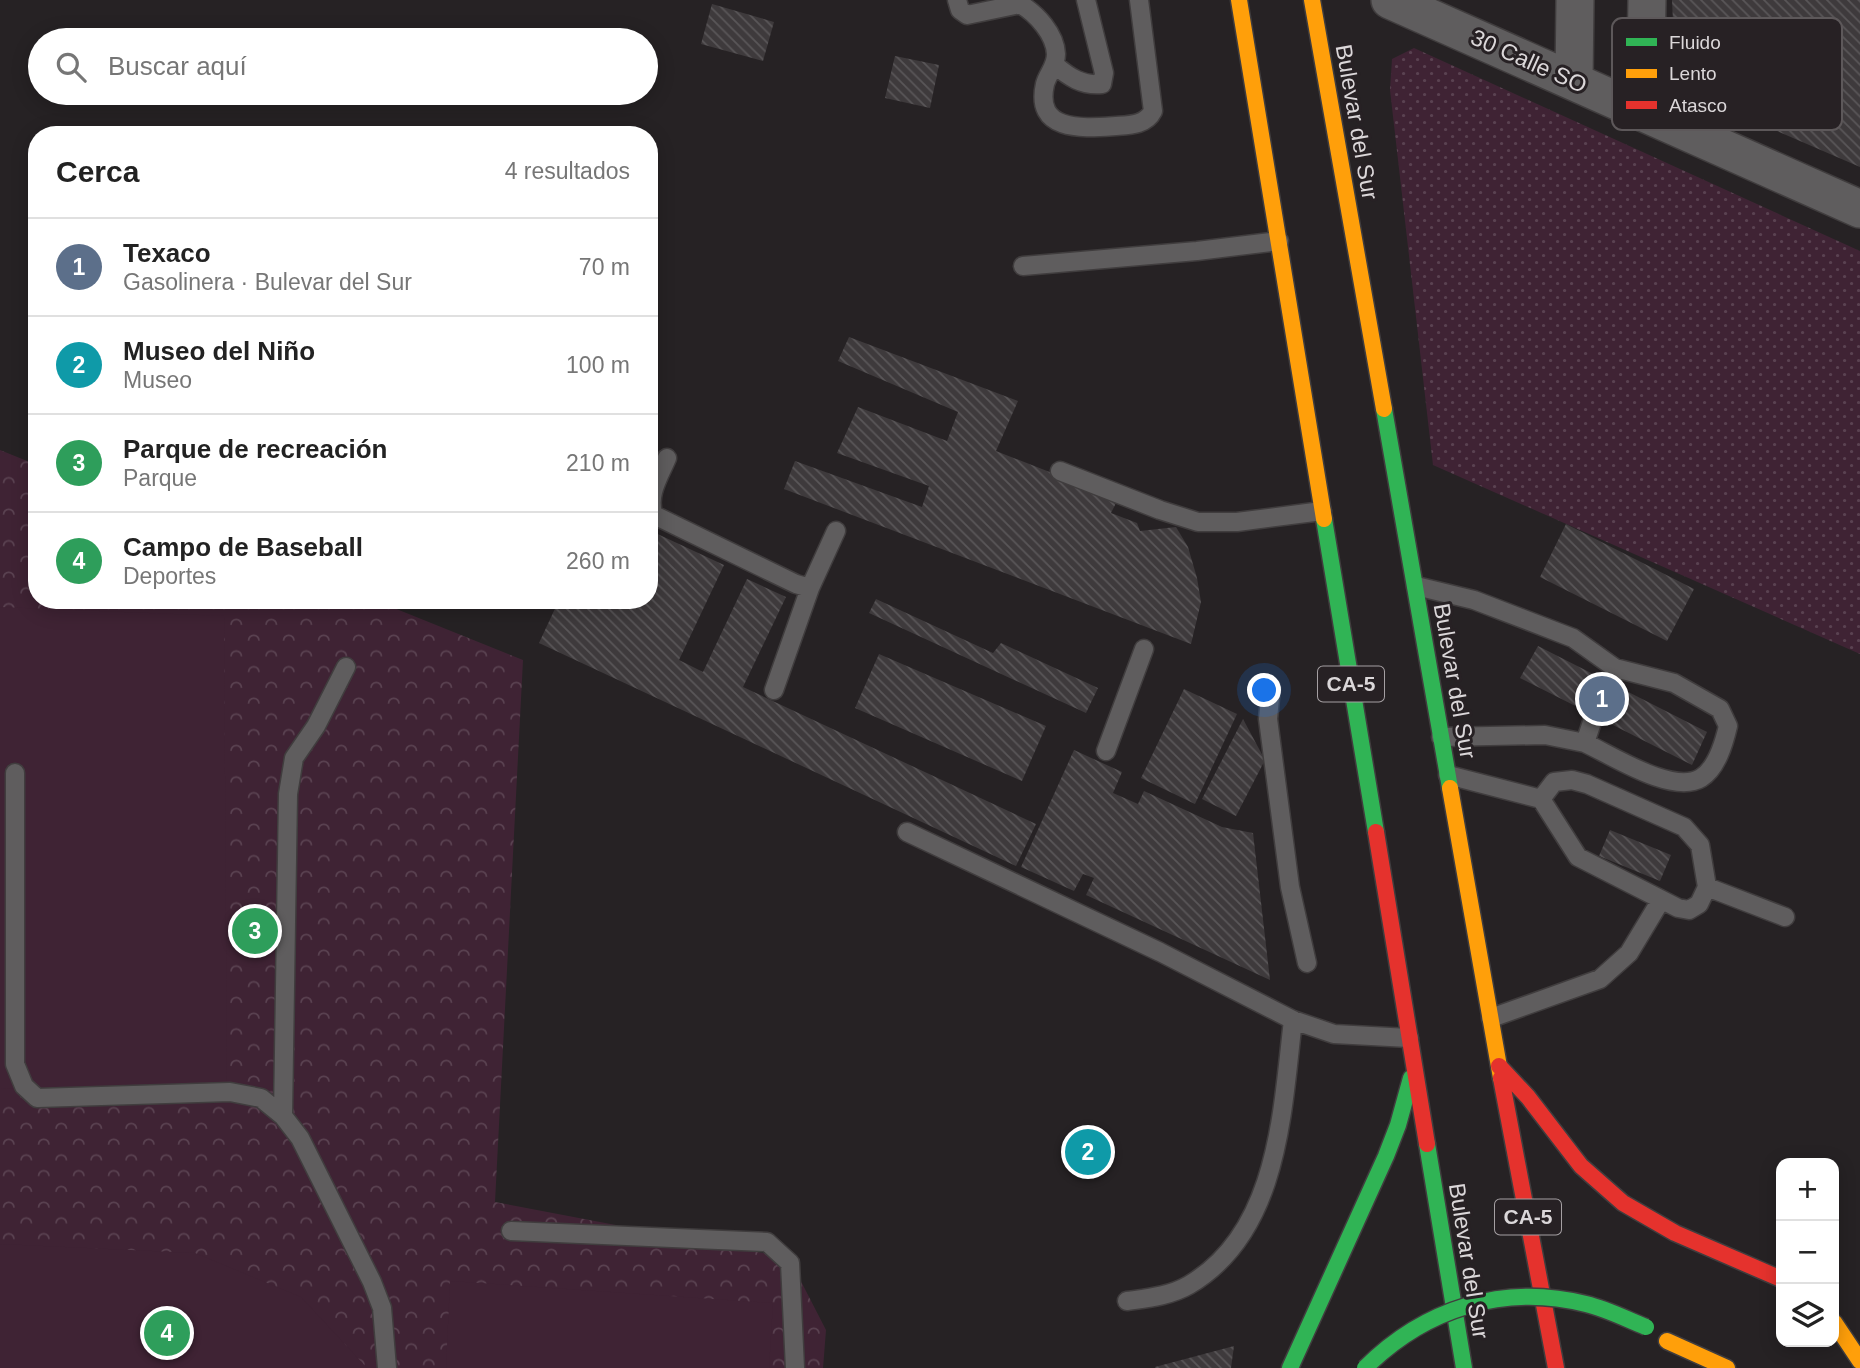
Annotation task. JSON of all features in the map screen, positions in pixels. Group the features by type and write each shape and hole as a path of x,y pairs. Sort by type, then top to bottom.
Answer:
{"highway":[{"name":"Bulevar del Sur","path":"1239,0 1464,1368"},
{"name":"Bulevar del Sur","path":"1312,0 1499,1066 1556,1368"},
{"path":"1290,1368 1386,1156 1401,1116 1414,1066"},
{"path":"1499,1066 1532,1102 1581,1167 1626,1205 1674,1231 1776,1277"},
{"path":"1365,1368 1380,1353 1412,1330 1439,1316 1471,1304 1525,1297 1586,1304 1646,1327 1698,1368"},
{"path":"1839,1330 1860,1361"},
{"path":"1667,1341 1727,1368"}],"street":[{"name":"30 Calle SO","path":"1391,0 1612,98"},
{"path":"1574,82 1575,0"},
{"path":"1647,0 1647,18"},
{"name":"30 Calle SO","path":"1685,130 1860,209"}],"lane":[{"path":"957,0 960,9 967,15 1020,4 1032,11 1053,38 1056,54 1055,65 1045,84 1048,117 1055,122 1093,128 1132,125 1144,121 1153,111 1139,0"},
{"path":"1055,65 1073,80 1093,85 1102,84 1104,73 1086,0"},
{"path":"1023,266 1279,241"},
{"path":"658,480 667,458"},
{"path":"1060,471 1198,522 1237,522 1322,511"},
{"path":"658,516 810,589"},
{"path":"774,690 810,589 835,531"},
{"path":"1416,586 1474,600 1573,638 1612,676 1674,682 1720,709 1728,726 1722,750 1703,777 1689,783 1665,781 1585,743 1545,735 1441,737"},
{"path":"1106,751 1144,649"},
{"path":"283,1116 288,794 295,758 316,726 346,667"},
{"path":"1270,688 1268,719 1290,887 1307,963"},
{"path":"1585,743 1594,716"},
{"path":"15,773 15,1064 23,1086 37,1098 229,1092 261,1098 283,1116 300,1138 372,1282 382,1308 387,1368"},
{"path":"1448,775 1541,799 1578,856 1678,908 1689,911 1699,904 1707,887 1700,845 1684,827 1587,784 1572,780 1554,782 1541,799"},
{"path":"907,832 1160,951 1293,1020 1334,1034 1409,1038"},
{"path":"1707,887 1785,917"},
{"path":"1491,1018 1600,979 1629,953 1661,900"},
{"path":"1127,1301 1164,1295 1187,1286 1210,1270 1236,1242 1251,1220 1270,1174 1283,1105 1293,1020"},
{"path":"511,1231 767,1242 790,1263 795,1368"}],"green space":[{"path":"1414,48 1860,251 1860,654 1433,465 1390,90 1392,59"},
{"path":"0,450 28,461 28,609 396,609 523,660 495,1202 789,1258 826,1330 823,1368 0,1368"},
{"path":"0,607 224,616 227,1093 0,1088"},
{"path":"0,1244 195,1253 301,1297 367,1368 0,1368"},
{"path":"450,1281 773,1303 769,1368 446,1368"}],"building":[{"path":"1672,0 1860,0 1860,167 1775,130 1842,130 1842,18 1673,18"},
{"path":"712,4 774,22 763,61 701,44"},
{"path":"895,56 939,65 930,108 885,98"},
{"path":"849,337 1018,401 996,451 1118,499 1111,513 1137,523 1140,531 1176,527 1188,547 1201,602 1191,644 784,489 795,461 922,507 929,486 837,453 858,407 947,441 958,412 838,361"},
{"path":"1566,524 1694,589 1667,641 1540,577"},
{"path":"658,534 724,565 679,660 703,672 747,579 786,597 743,687 1036,824 1016,866 539,643 555,609 658,609"},
{"path":"876,599 993,653 1001,643 1098,688 1086,713 869,613"},
{"path":"1538,646 1707,732 1692,765 1520,678"},
{"path":"879,654 1046,726 1022,781 855,708"},
{"path":"1184,689 1237,714 1195,804 1141,778"},
{"path":"1243,719 1265,760 1236,816 1202,799"},
{"path":"1074,750 1122,772 1113,793 1138,804 1144,791 1222,827 1253,833 1270,980 1086,895 1094,878 1083,874 1074,891 1021,867"},
{"path":"1610,830 1671,855 1660,881 1599,856"},
{"path":"1234,1346 1231,1368 1155,1368 1155,1367"}],"traffic: fast":[{"path":"1384,409 1450,788"},
{"path":"1324,519 1376,832"},
{"path":"1290,1368 1386,1156 1411,1078"},
{"path":"1427,1144 1464,1368"},
{"path":"1365,1368 1388,1347 1439,1316 1495,1299 1555,1298 1594,1306 1646,1327"}],"traffic: slow":[{"path":"1239,0 1324,519"},
{"path":"1312,0 1384,409"},
{"path":"1450,788 1501,1078"},
{"path":"1839,1330 1860,1361"},
{"path":"1667,1341 1727,1368"}],"traffic: jam":[{"path":"1376,832 1427,1144"},
{"path":"1499,1066 1528,1097 1581,1166 1623,1203 1675,1233 1776,1277"},
{"path":"1501,1078 1556,1368"}],"place":[{"name":"Texaco","path":"1602,699"},
{"name":"Parque de recreación","path":"255,931"},
{"name":"Museo del Niño","path":"1088,1152"},
{"name":"Campo de Baseball","path":"167,1333"}]}
